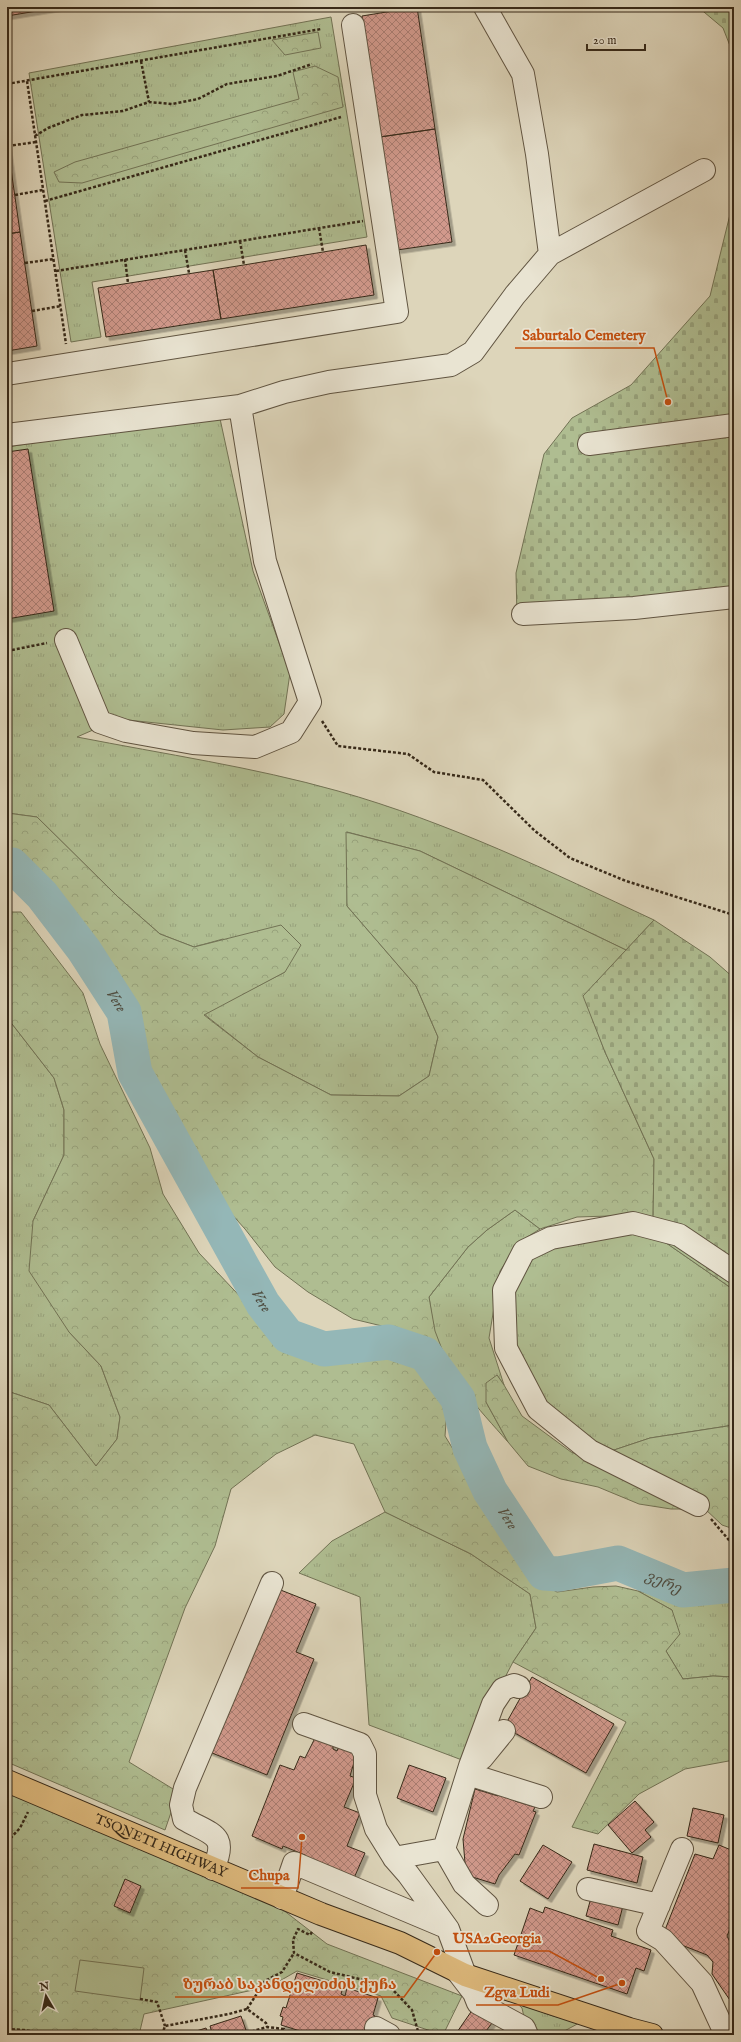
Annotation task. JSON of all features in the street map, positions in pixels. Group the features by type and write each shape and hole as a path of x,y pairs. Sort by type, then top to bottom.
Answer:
{"main road":[{"name":"TSQNETI HIGHWAY","path":"7,1781 282,1898 400,1943 461,1973 620,2032 652,2035"}],"street":[{"path":"485,7 523,74 537,154 550,254"},
{"path":"7,374 397,312 353,25"},
{"path":"7,435 240,406 284,392 329,382 451,365 473,352 515,295 550,254 704,170"},
{"path":"66,640 100,722 126,731 193,743 255,747 292,732 310,702 265,561 240,406"},
{"path":"589,444 734,425"},
{"path":"524,614 634,608 734,597"},
{"path":"698,1505 590,1451 538,1409 506,1348 504,1290 524,1251 551,1238 633,1222 679,1235 734,1272"},
{"path":"213,1869 220,1853 220,1846 217,1837 184,1819 181,1805 185,1788 272,1583"},
{"path":"487,1905 464,1884 444,1849 469,1770 493,1704 503,1689 514,1685 519,1687"},
{"path":"304,1724 360,1744 364,1749 365,1795 376,1829 394,1858 408,1874 448,1928 461,1973 474,1993 478,2003 524,2028 527,2035"},
{"path":"469,1770 482,1758 504,1731"},
{"path":"469,1770 541,1797"},
{"path":"394,1858 444,1849"},
{"path":"682,1849 648,1931 663,1940 702,1983 726,2035"},
{"path":"282,1898 294,1863 448,1928"},
{"path":"588,1889 659,1905"}],"path":[{"path":"7,84 321,29"},
{"path":"141,61 149,102"},
{"path":"35,136 67,120 82,116 123,111 149,102 172,104 198,98 227,84 277,76 312,64"},
{"path":"27,81 69,364"},
{"path":"45,201 341,117"},
{"path":"8,146 36,142"},
{"path":"15,194 43,190"},
{"path":"56,271 382,218"},
{"path":"319,228 323,252"},
{"path":"240,241 244,265"},
{"path":"185,250 188,274"},
{"path":"25,263 54,259"},
{"path":"125,259 128,283"},
{"path":"32,311 61,306"},
{"path":"7,651 66,640"},
{"path":"310,702 338,746 408,754 434,772 483,780 535,831 570,858 626,880 734,915"},
{"path":"698,1505 723,1531 734,1546"},
{"path":"7,1842 20,1828 30,1809"},
{"path":"165,2026 229,2014 247,2009 265,1981 282,1972 294,1953 293,1940 298,1929 310,1935"},
{"path":"294,1953 330,1972 380,1984 393,1990 412,2010 419,2035"},
{"path":"140,1999 157,2002 165,2026 162,2035"},
{"path":"247,2009 266,2023 267,2027"},
{"path":"251,2035 250,2032 267,2027 284,2029 282,2035"},
{"path":"7,2029 54,2035"}],"green space":[{"path":"698,7 734,7 734,56 723,28"},
{"path":"331,17 367,237 92,282 101,337 71,342 29,73"},
{"path":"318,32 321,48 285,55 272,40"},
{"path":"315,66 338,77 343,107 82,183 59,182 54,172 75,162 299,99 293,72"},
{"path":"734,198 734,601 517,617 516,573 544,454 572,418 631,385 710,296"},
{"path":"219,414 253,571 290,673 284,714 270,727 223,730 118,719 77,737 208,761 274,775 306,782 379,803 419,817 499,849 654,920 626,950 420,851 347,832 347,906 416,986 438,1037 429,1076 399,1096 331,1095 258,1057 204,1014 285,972 223,939 194,947 160,934 118,897 37,817 7,813 7,447"},
{"path":"7,813 37,817 118,897 160,934 194,947 281,925 301,945 285,972 204,1015 258,1057 331,1095 399,1096 429,1076 438,1037 416,986 347,906 346,832 420,851 626,950 584,996 605,1052 654,1159 653,1220 609,1216 577,1217 540,1229 515,1210 487,1230 468,1247 429,1297 435,1331 445,1357 407,1332 353,1319 308,1292 275,1267 245,1229 218,1199 188,1154 135,1037 129,1009 87,938 22,860 7,859"},
{"path":"7,912 21,912 83,993 100,1044 150,1148 163,1194 199,1253 285,1344 320,1351 390,1349 422,1366 447,1409 445,1436 532,1579 557,1592 593,1587 616,1586 638,1591 672,1610 680,1634 666,1651 683,1679 713,1676 734,1677 734,1760 685,1769 639,1794 598,1834 572,1827 626,1722 513,1662 536,1628 530,1594 471,1554 385,1512 354,1444 315,1435 276,1454 231,1489 215,1546 185,1608 129,1762 178,1792 165,1830 7,1762 7,1391 49,1405 96,1466 117,1439 120,1417 101,1366 69,1332 29,1271 33,1221 64,1155 64,1110 54,1078 9,1020 7,1020"},
{"path":"654,920 710,957 734,978 734,1290 659,1238 653,1220 654,1159 605,1052 583,996"},
{"path":"7,1020 9,1020 54,1078 64,1110 64,1155 33,1221 69,1332 101,1366 120,1417 117,1439 96,1466 49,1405 7,1391"},
{"path":"515,1210 540,1229 519,1242 500,1271 489,1338 504,1385 497,1375 486,1402 508,1442 464,1390 446,1362 434,1330 429,1297 468,1247 487,1230"},
{"path":"626,1232 659,1238 734,1290 734,1425 650,1438 611,1451 592,1442 539,1400 515,1345 510,1308 519,1281 532,1257 576,1240"},
{"path":"497,1375 522,1416 571,1452 619,1472 694,1509 671,1509 639,1504 598,1487 561,1479 528,1466 508,1442 486,1402 486,1383"},
{"path":"734,1425 734,1529 722,1525 704,1508 611,1451 650,1438"},
{"path":"385,1512 471,1554 530,1594 536,1628 513,1662 462,1760 369,1725 360,1597 299,1573 332,1541"},
{"path":"638,1591 680,1600 734,1596 734,1677 713,1676 683,1679 666,1651 672,1610"},
{"path":"7,1788 278,1906 327,1944 462,1996 443,2035 392,2018 381,1996 297,1971 271,1986 144,2014 139,2035 7,2035"},
{"path":"80,1960 144,1968 140,2000 75,1991"},
{"path":"509,1996 544,2013 581,2022 557,2035 528,2035 522,2008"}],"building":[{"path":"7,7 61,7 7,16"},
{"path":"417,7 435,129 380,137 362,16"},
{"path":"435,129 452,242 397,250 380,137"},
{"path":"7,141 20,232 7,234"},
{"path":"20,232 37,346 7,351 7,234"},
{"path":"366,245 374,295 221,319 213,270"},
{"path":"213,270 221,319 106,337 98,288"},
{"path":"28,449 54,611 7,619 7,452"},
{"path":"273,1587 316,1604 296,1652 314,1659 267,1775 207,1751"},
{"path":"532,1677 614,1724 586,1773 504,1727"},
{"path":"316,1736 333,1744 333,1749 337,1751 339,1746 357,1752 350,1776 356,1778 344,1807 360,1813 347,1846 365,1853 354,1878 304,1858 305,1855 283,1846 282,1849 252,1836 280,1765 294,1770 300,1756 305,1758"},
{"path":"409,1765 446,1778 433,1812 397,1798"},
{"path":"501,1786 518,1791 515,1801 535,1807 533,1811 536,1812 519,1855 515,1854 499,1875 495,1884 466,1875 463,1839 475,1789 498,1796"},
{"path":"635,1801 654,1822 645,1830 651,1837 632,1853 608,1825"},
{"path":"693,1808 724,1815 718,1843 687,1836"},
{"path":"734,1842 734,1919 727,1936 732,1946 734,1945 734,2006 712,1974 713,1962 707,1955 674,1942 663,1935 695,1854 713,1859 719,1845 731,1850"},
{"path":"594,1844 643,1857 637,1883 587,1870"},
{"path":"543,1845 572,1862 548,1899 520,1881"},
{"path":"125,1879 141,1886 130,1913 114,1906"},
{"path":"592,1894 624,1902 618,1925 586,1916"},
{"path":"545,1907 613,1930 611,1936 651,1950 644,1971 636,1968 627,1994 514,1955 530,1908 543,1913"},
{"path":"297,1973 326,1982 324,1989 327,1990 330,1983 343,1987 341,1994 345,1996 347,1988 378,1998 373,2015 375,2016 367,2035 313,2035 281,2025 283,2017 280,2016 283,2007 286,2008"},
{"path":"473,2009 492,2023 483,2035 455,2035"},
{"path":"241,2016 247,2033 249,2032 250,2035 209,2035 212,2033 210,2026"},
{"path":"206,2028 209,2035 193,2035 193,2032"}],"waterway":[{"name":"Vere","path":"7,866 12,865 42,895 84,950 124,1012 135,1073 263,1304 288,1336 324,1349 389,1342 425,1354 458,1399 470,1448 490,1491 544,1573 559,1574 618,1563 683,1590 734,1585"}],"place":[{"name":"Saburtalo Cemetery","path":"668,402"},
{"name":"Chupa","path":"302,1837"},
{"name":"ზურაბ საკანდელიძის ქუჩა","path":"437,1952"},
{"name":"USA2Georgia","path":"601,1979"},
{"name":"Zgva Ludi","path":"622,1983"}],"water label":[{"name":"ვერე","path":"663,1581"}]}
